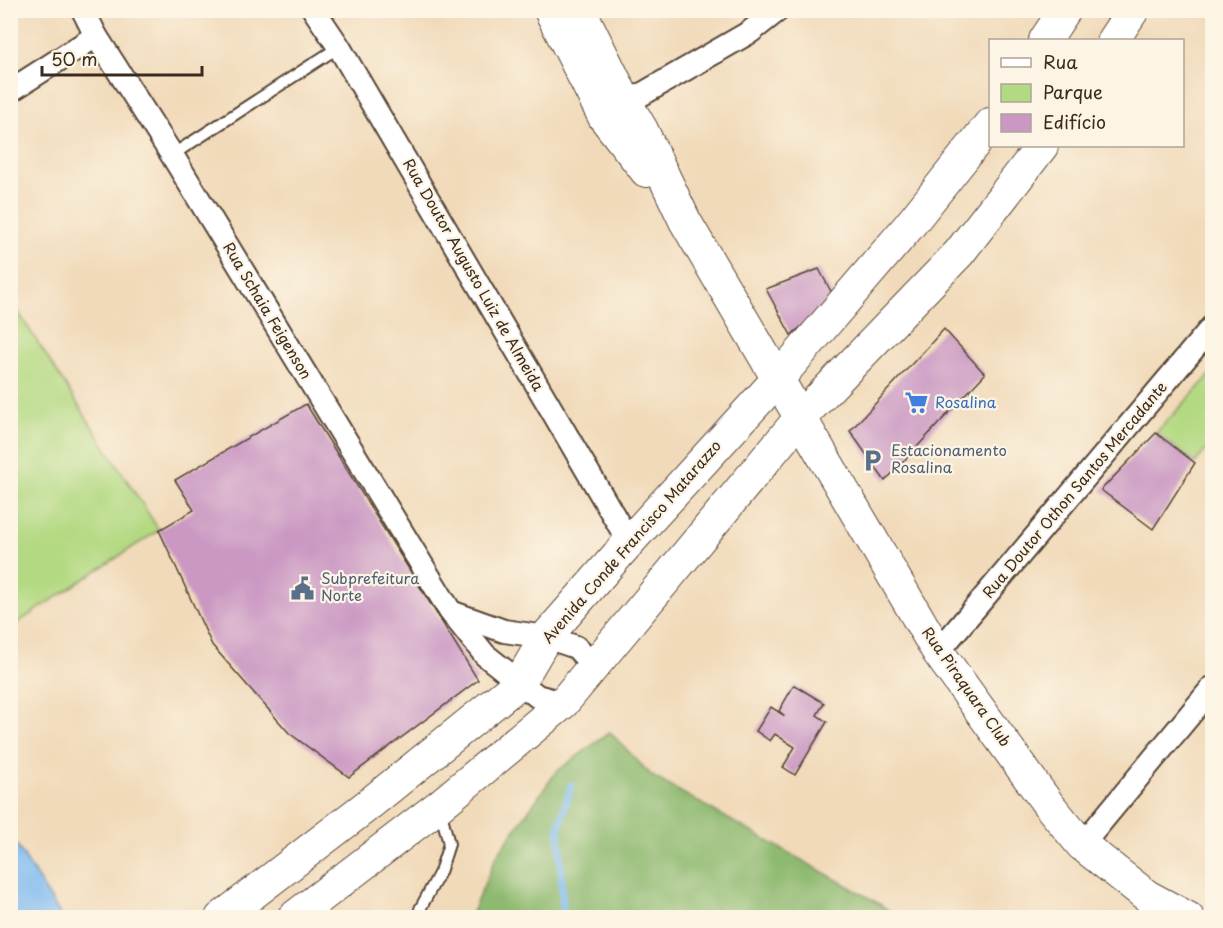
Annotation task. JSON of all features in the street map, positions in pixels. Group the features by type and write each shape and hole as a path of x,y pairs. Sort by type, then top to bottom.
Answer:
{"main road":[{"path":"550,10 615,110"},
{"path":"580,10 615,110"},
{"path":"1046,39 1065,10"},
{"path":"1114,39 1132,10"},
{"name":"Rua Piraquara Club","path":"615,110 685,221 938,652 1048,804 1082,845 1147,896 1188,918"},
{"name":"Avenida Conde Francisco Matarazzo","path":"225,914 368,805 519,683 546,637 777,380 909,226 989,125"},
{"path":"293,918 439,806 563,703 801,417 959,253 1041,147"}],"street":[{"name":"Rua Schaia Feigenson","path":"83,10 96,36 172,155 450,611 485,656 537,696 563,703"},
{"name":"Rua Doutor Augusto Luiz de Almeida","path":"314,10 339,47 629,542"},
{"path":"615,110 750,32 778,10"},
{"path":"10,91 96,36"},
{"name":"Rua Doutor Othon Santos Mercadante","path":"938,652 1212,327"},
{"path":"450,611 504,631 546,637 576,647 594,667"},
{"path":"1082,845 1212,688"}],"lane":[{"path":"172,155 339,47"},
{"path":"420,909 440,872 449,844 439,806"}],"green space":[{"path":"11,301 159,530 10,627"},
{"path":"1212,373 1212,443 1195,463 1156,433"},
{"path":"610,732 652,776 878,903 898,917 470,917 497,855 556,772"}],"water":[{"path":"11,836 62,917 11,917"}],"building":[{"path":"819,269 835,299 791,335 766,289"},
{"name":"Rosalina","path":"944,329 985,374 885,481 850,431"},
{"name":"Subprefeitura Norte","path":"306,404 478,680 349,777 289,733 212,645 159,530 194,510 175,480"},
{"path":"1156,433 1195,463 1153,529 1101,490"},
{"path":"794,685 824,703 817,715 827,722 795,775 783,767 795,747 775,734 770,741 756,731 771,707 785,716 779,711"}],"waterway":[{"path":"565,918 559,828 571,785"}],"place":[{"name":"Rosalina","path":"917,403"},
{"name":"Estacionamento Rosalina","path":"873,460"},
{"name":"Subprefeitura Norte","path":"303,588"}]}
